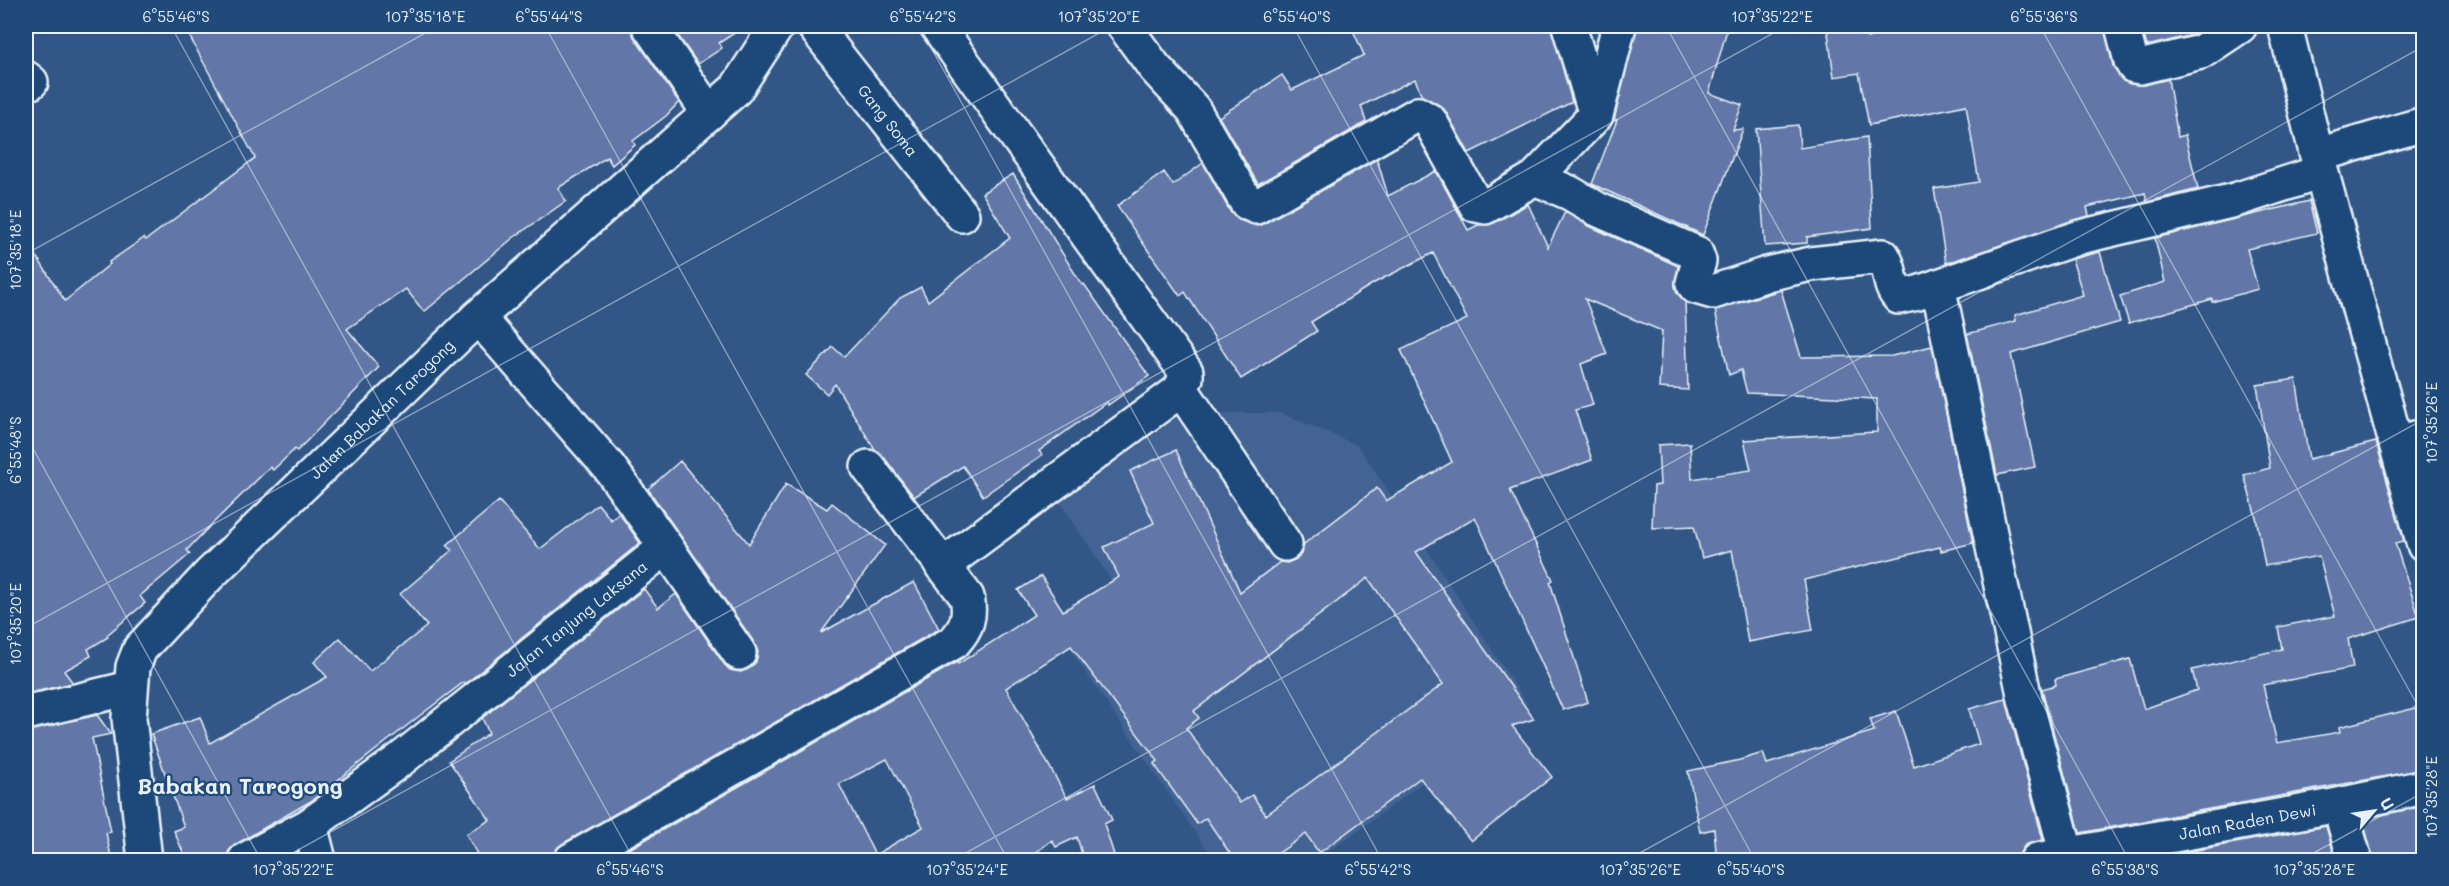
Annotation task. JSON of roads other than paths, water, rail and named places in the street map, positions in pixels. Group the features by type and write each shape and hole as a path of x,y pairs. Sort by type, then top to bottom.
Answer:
{"street":[{"path":"649,26 709,113"},
{"name":"Jalan Babakan Tarogong","path":"145,861 129,718 133,667 140,649 208,575 478,317 736,89 777,26"},
{"name":"Gang Soma","path":"814,26 962,215"},
{"path":"937,26 1184,365 1186,378 1181,389 942,566"},
{"path":"1124,26 1155,68 1193,109 1247,203 1256,207 1418,114 1430,121 1476,205 1485,207 1535,178 1596,115 1619,26"},
{"path":"1569,26 1596,115"},
{"path":"2122,26 2131,61 2134,66 2140,67 2201,52 2240,26"},
{"path":"2285,26 2319,162 2410,440 2424,545"},
{"path":"1535,178 1570,193 1597,209 1696,253 1699,261 1693,283 1696,287 1713,292 1767,274 1811,264 1883,256 1889,265 1892,289 1899,297 1938,286 2080,237 2235,200 2319,162 2328,152 2424,124"},
{"path":"1938,286 2025,699 2052,858"},
{"path":"478,317 609,467 738,654"},
{"path":"1181,389 1285,544"},
{"path":"571,861 954,642 963,633 970,611 967,597 868,467"},
{"name":"Jalan Tanjung Laksana","path":"245,861 310,825 400,760 666,547"},
{"path":"26,713 130,688"},
{"name":"Jalan Raden Dewi","path":"2052,858 2424,787"},
{"path":"2339,805 2355,861"},
{"path":"310,825 319,861"}],"district":[{"name":"Babakan Tarogong","path":"240,786"}]}
